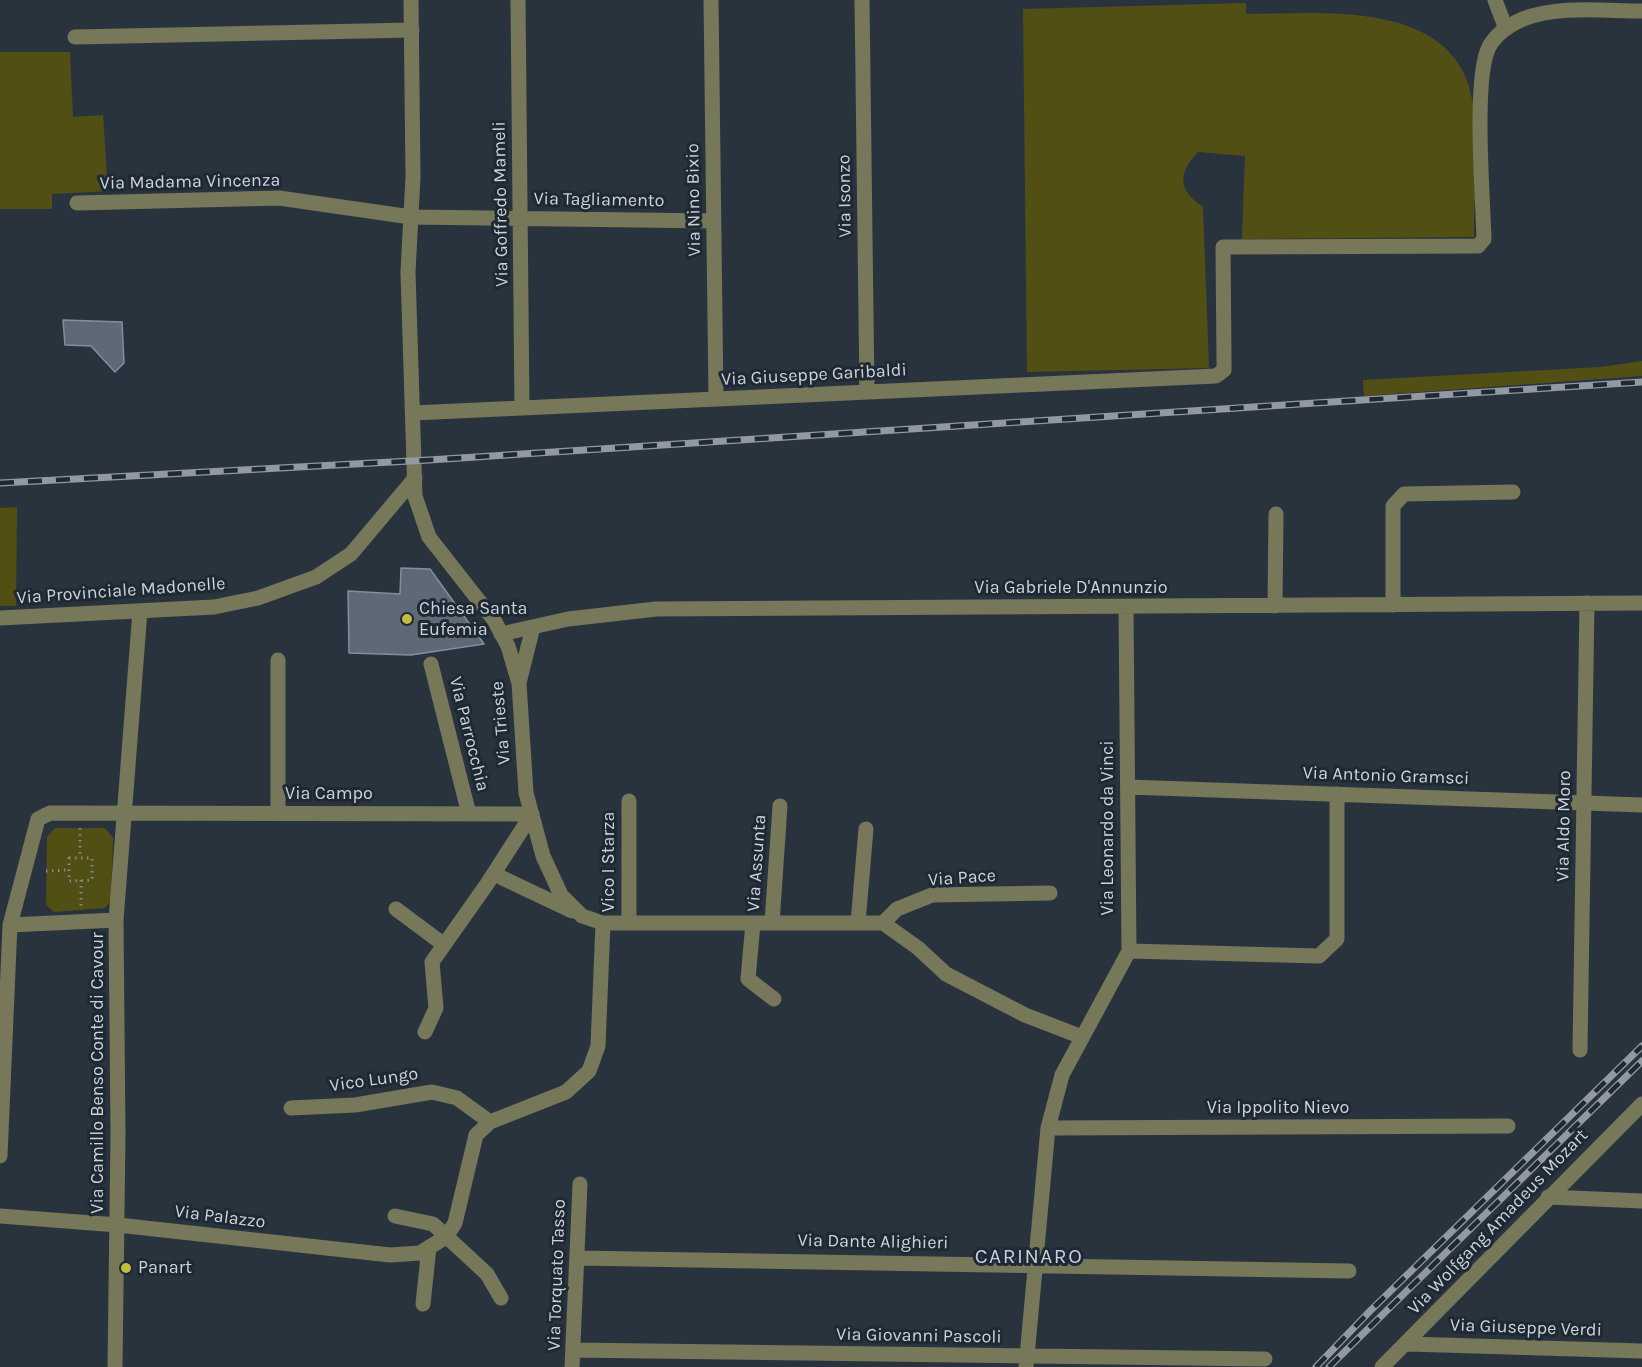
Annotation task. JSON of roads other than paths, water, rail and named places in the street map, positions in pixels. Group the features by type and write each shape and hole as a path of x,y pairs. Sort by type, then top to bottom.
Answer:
{"street":[{"name":"Via Trieste","path":"411,0 411,217 408,272 415,496 429,537 494,620 501,634 519,683 526,794 543,856 561,895 582,916"},
{"name":"Via Goffredo Mameli","path":"518,0 522,408"},
{"name":"Via Nino Bixio","path":"711,0 716,399"},
{"name":"Via Isonzo","path":"862,0 867,392"},
{"path":"1495,0 1506,29 1524,19 1544,14 1642,11"},
{"name":"Via Giuseppe Garibaldi","path":"413,413 1216,376 1224,370 1223,247 1478,246 1484,239 1481,86 1487,50 1496,36 1506,29"},
{"path":"75,37 412,30"},
{"name":"Via Madama Vincenza","path":"77,203 279,198 411,217"},
{"name":"Via Tagliamento","path":"411,217 714,221"},
{"name":"Via Provinciale Madonelle","path":"0,618 214,607 258,598 316,577 351,554 415,478"},
{"path":"1393,605 1393,506 1404,494 1513,492"},
{"path":"1275,606 1276,514"},
{"name":"Via Aldo Moro","path":"1580,1050 1587,603"},
{"name":"Via Gabriele D'Annunzio","path":"501,634 568,619 656,609 1126,608 1642,603"},
{"name":"Via Leonardo da Vinci","path":"1027,1362 1048,1128 1062,1075 1129,951 1126,608"},
{"name":"Via Camillo Benso Conte di Cavour","path":"115,1367 118,1225 116,920 140,611"},
{"path":"519,683 533,627"},
{"path":"278,660 278,813"},
{"name":"Via Parrocchia","path":"431,664 470,814"},
{"name":"Via Antonio Gramsci","path":"1128,787 1642,805"},
{"path":"1129,951 1319,956 1337,939 1337,794"},
{"name":"Vico I Starza","path":"629,801 629,923"},
{"name":"Via Assunta","path":"772,923 780,806"},
{"name":"Via Campo","path":"0,1156 10,925 38,819 50,813 532,814"},
{"path":"425,1032 436,1008 432,962 494,874 532,814"},
{"path":"858,923 866,829"},
{"path":"494,874 582,916 603,923 883,923 918,948 946,974 1024,1015 1082,1037"},
{"name":"Via Pace","path":"883,923 897,909 932,895 1050,893"},
{"path":"396,909 443,944"},
{"path":"10,925 116,920"},
{"path":"436,1243 455,1223 476,1135 490,1122 566,1092 589,1071 598,1046 603,923"},
{"path":"753,923 748,979 774,999"},
{"name":"Vico Lungo","path":"291,1108 355,1105 432,1092 457,1098 490,1122"},
{"name":"Via Wolfgang Amadeus Mozart","path":"1382,1367 1408,1344 1548,1197 1642,1104"},
{"name":"Via Ippolito Nievo","path":"1048,1128 1508,1126"},
{"name":"Via Torquato Tasso","path":"572,1367 580,1184"},
{"path":"1548,1197 1642,1201"},
{"name":"Via Palazzo","path":"0,1216 118,1225 390,1255 420,1253 436,1243"},
{"path":"395,1216 433,1224 436,1243 423,1304"},
{"path":"436,1243 487,1274 501,1298"},
{"name":"Via Dante Alighieri","path":"577,1258 1349,1271"},
{"name":"Via Giuseppe Verdi","path":"1408,1344 1642,1351"},
{"name":"Via Giovanni Pascoli","path":"573,1350 1027,1362 1265,1359"}],"railway":[{"path":"0,483 429,460 1642,382"},
{"path":"1316,1367 1370,1311 1642,1046"},
{"path":"1329,1367 1642,1061"}],"place":[{"name":"Chiesa Santa Eufemia","path":"407,619"},
{"name":"Panart","path":"126,1268"}],"district":[{"name":"CARINARO","path":"1029,1257"}]}
